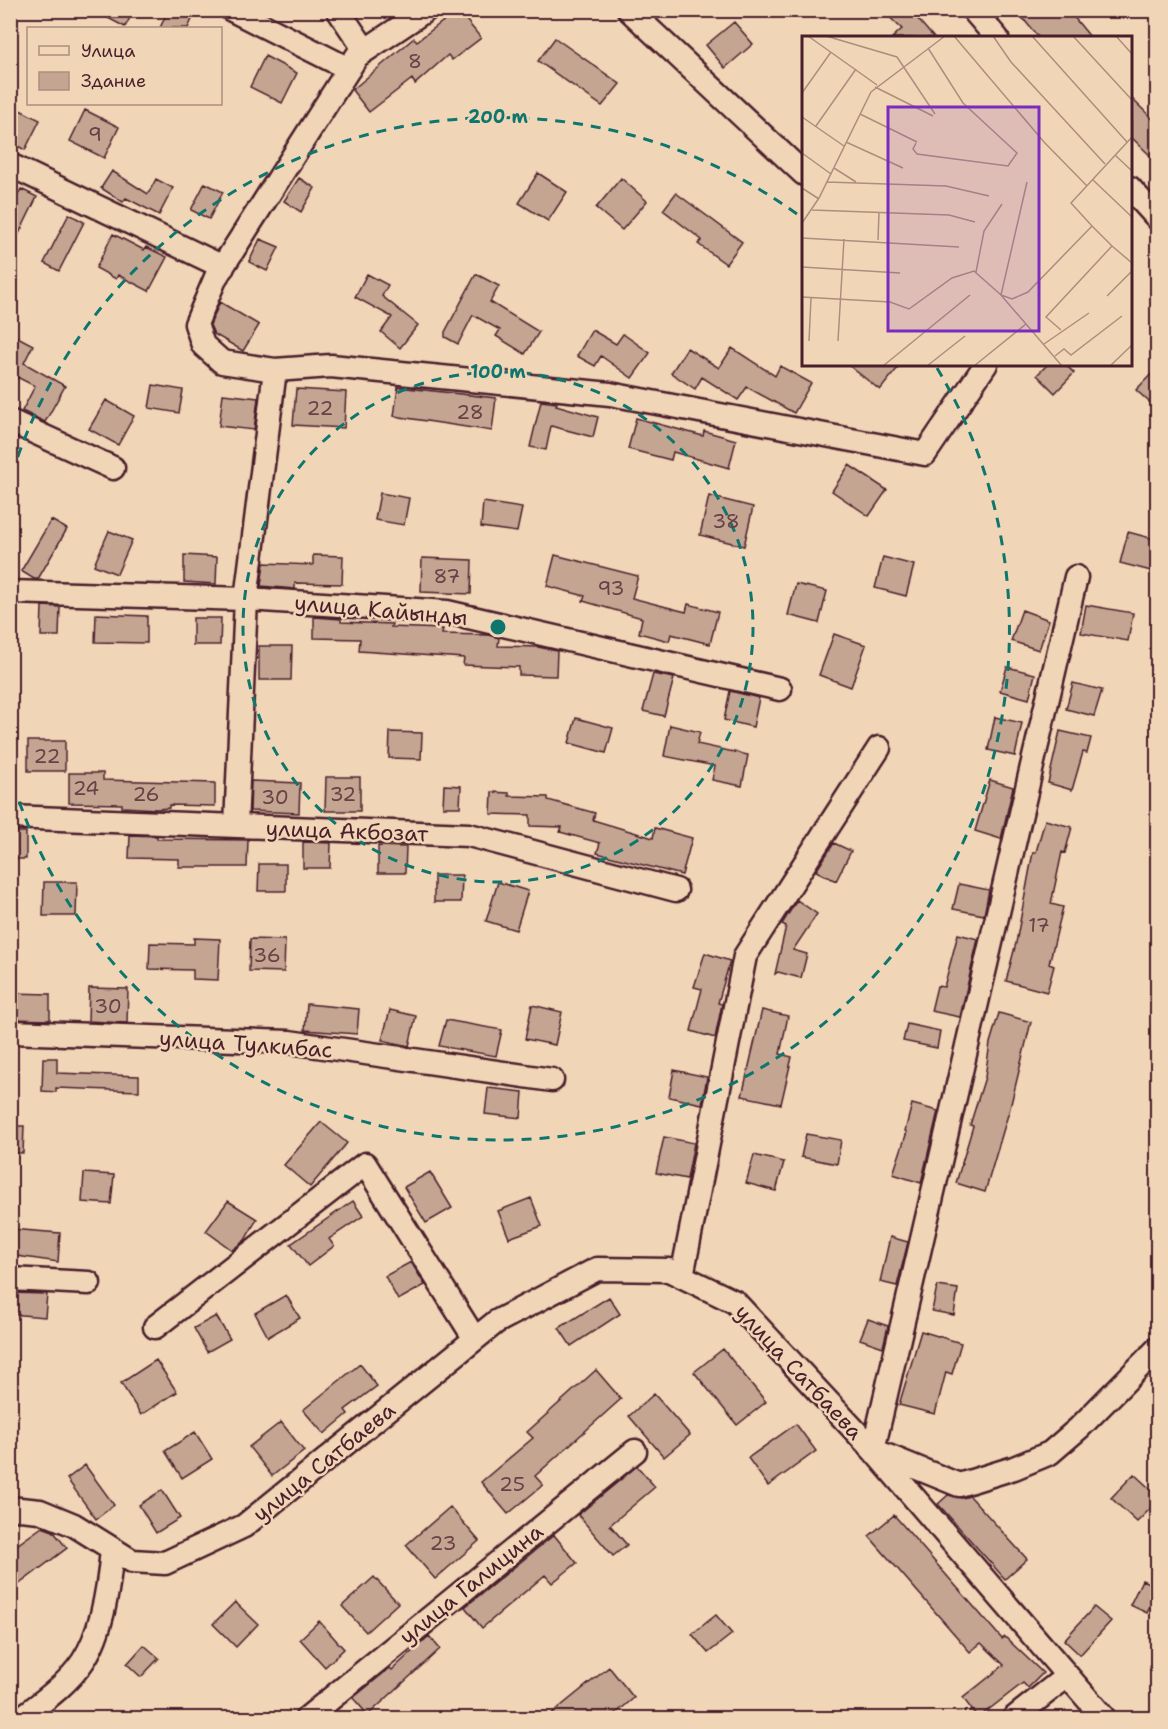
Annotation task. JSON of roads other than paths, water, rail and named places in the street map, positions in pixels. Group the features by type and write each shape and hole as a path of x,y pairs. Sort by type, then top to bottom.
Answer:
{"street":[{"path":"232,10 349,69"},
{"path":"338,10 365,50"},
{"path":"426,10 357,56 219,272 196,324 203,345 222,362 274,369 331,366 610,394 925,454 985,366"},
{"path":"629,10 802,172"},
{"path":"973,10 995,36"},
{"path":"10,165 219,272"},
{"path":"1132,189 1158,219"},
{"path":"237,826 246,598 274,369"},
{"path":"10,421 112,468"},
{"path":"1076,577 873,1450 959,1485 1014,1468 1050,1453 1158,1348"},
{"name":"улица Кайынды","path":"10,592 246,598 447,612 780,689"},
{"path":"682,1276 745,956 879,748"},
{"name":"улица Акбозат","path":"10,817 469,836 676,890"},
{"name":"улица Тулкибас","path":"10,1032 290,1042 552,1080"},
{"path":"155,1327 365,1164 475,1339"},
{"name":"улица Сатбаева","path":"10,1508 40,1511 74,1525 132,1561 165,1563 244,1526 496,1322 597,1269 669,1270 735,1302 873,1450 1104,1719"},
{"path":"10,1279 89,1283"},
{"name":"улица Галицина","path":"307,1719 635,1451"},
{"path":"21,1719 46,1699 82,1664 94,1641 110,1570 112,1549"},
{"path":"1014,1719 1067,1676"}]}
